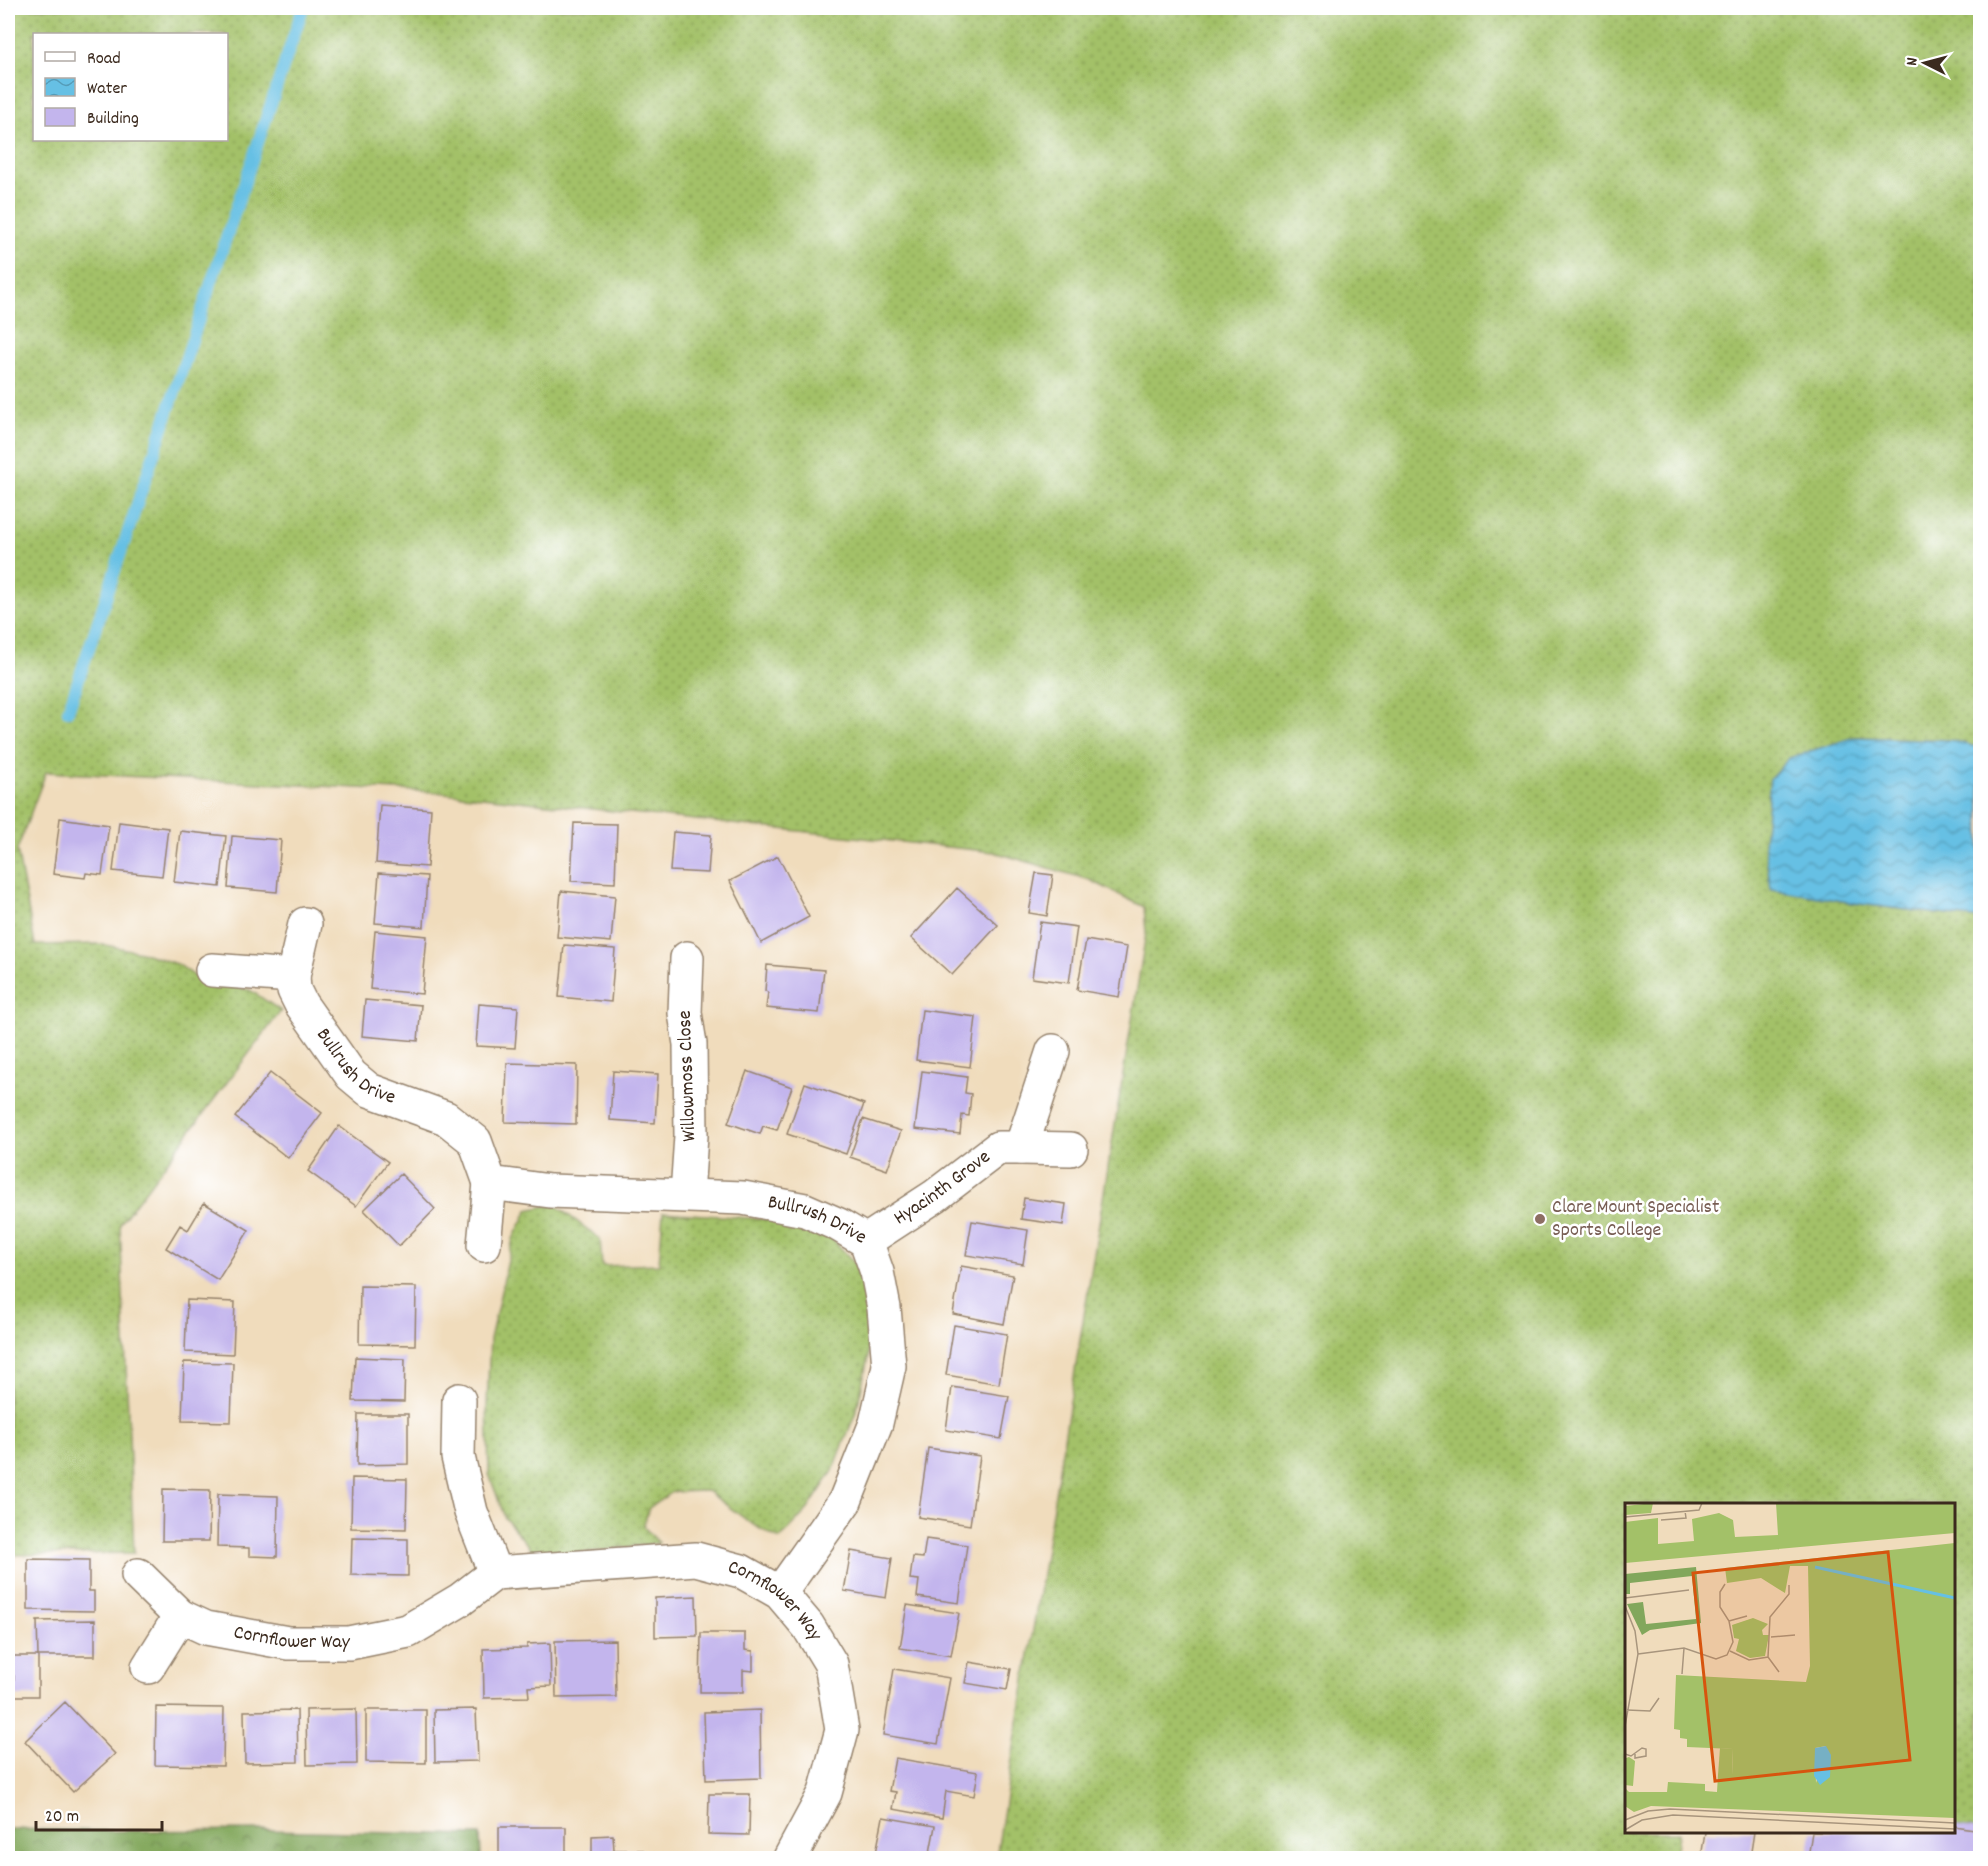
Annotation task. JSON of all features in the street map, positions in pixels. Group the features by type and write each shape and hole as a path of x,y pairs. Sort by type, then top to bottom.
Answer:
{"street":[{"name":"Bullrush Drive","path":"305,924 293,976 294,990 300,1005 351,1076 369,1090 446,1118 475,1141 490,1183 484,1245"},
{"name":"Willowmoss Close","path":"687,958 684,1013 690,1044 691,1136 687,1194"},
{"path":"212,970 293,976"},
{"path":"1022,1148 1053,1050"},
{"name":"Hyacinth Grove","path":"866,1241 935,1196 998,1148 1071,1149"},
{"name":"Bullrush Drive","path":"490,1183 550,1191 687,1194 743,1198 805,1209 866,1241 877,1272 884,1308 889,1366 876,1423 845,1501 780,1593"},
{"path":"459,1400 458,1457 471,1512 495,1573"},
{"name":"Cornflower Way","path":"138,1575 180,1616 206,1628 288,1643 349,1643 408,1631 460,1600 495,1573 696,1559 741,1571 780,1593 808,1626 831,1664 843,1730 825,1793 790,1858"},
{"path":"148,1667 180,1616"}],"green space":[{"path":"8,8 1980,8 1980,748 1951,740 1854,737 1772,889 1860,904 1980,919 1980,1830 1955,1826 1955,1503 1625,1503 1625,1833 1678,1833 1675,1858 996,1858 1146,933 1144,907 1090,880 994,852 435,792 46,772 17,850 35,945 100,944 141,952 179,965 203,982 250,990 281,1011 120,1224 134,1553 8,1555"},
{"path":"554,1204 600,1239 602,1266 659,1264 663,1212 808,1222 831,1237 857,1266 871,1303 868,1357 857,1409 833,1471 808,1509 780,1539 755,1526 707,1491 672,1492 649,1508 643,1526 659,1543 557,1556 532,1550 505,1518 489,1474 487,1405 490,1339 513,1239 528,1210"},
{"path":"8,1829 268,1830 480,1835 481,1858 8,1858"}],"water":[{"path":"1854,737 1951,740 1980,748 1980,919 1860,904 1771,889 1764,843 1770,779 1789,758"}],"building":[{"path":"380,805 431,809 427,867 376,863"},
{"path":"60,818 109,825 102,875 86,873 85,878 53,874"},
{"path":"119,822 168,828 162,876 113,871"},
{"path":"574,823 617,824 615,883 571,881"},
{"path":"180,831 226,836 220,887 174,882"},
{"path":"673,832 711,835 708,873 670,871"},
{"path":"232,836 281,840 277,892 228,888"},
{"path":"778,856 809,917 761,943 730,881"},
{"path":"379,873 427,876 424,927 375,923"},
{"path":"1036,873 1053,875 1047,916 1029,913"},
{"path":"957,888 998,925 952,975 911,938"},
{"path":"561,891 615,896 611,942 557,937"},
{"path":"1040,922 1077,927 1069,983 1032,978"},
{"path":"375,931 427,936 422,994 370,989"},
{"path":"1086,940 1127,947 1119,997 1077,990"},
{"path":"564,945 615,949 611,1002 559,997"},
{"path":"767,965 824,970 819,1013 766,1008"},
{"path":"365,1000 421,1005 418,1041 362,1036"},
{"path":"479,1004 518,1007 515,1048 476,1046"},
{"path":"922,1010 976,1017 970,1067 916,1060"},
{"path":"507,1063 577,1065 576,1124 505,1122"},
{"path":"613,1071 658,1074 655,1123 610,1120"},
{"path":"747,1071 792,1087 777,1130 763,1126 760,1134 728,1123"},
{"path":"922,1071 967,1077 965,1093 971,1094 969,1116 962,1115 960,1134 915,1129"},
{"path":"270,1073 322,1113 288,1158 235,1117"},
{"path":"805,1083 864,1104 846,1154 787,1134"},
{"path":"863,1119 901,1131 887,1170 850,1157"},
{"path":"339,1126 388,1162 356,1206 308,1171"},
{"path":"401,1174 435,1209 399,1246 364,1210"},
{"path":"1024,1198 1066,1204 1063,1225 1021,1219"},
{"path":"204,1203 249,1230 218,1280 166,1248 180,1225 188,1230"},
{"path":"972,1221 1028,1230 1023,1264 966,1255"},
{"path":"961,1266 1013,1275 1004,1324 953,1314"},
{"path":"360,1286 416,1287 415,1345 359,1344"},
{"path":"187,1300 235,1302 233,1354 185,1352"},
{"path":"954,1325 1007,1334 999,1384 946,1375"},
{"path":"355,1357 405,1359 404,1402 353,1401"},
{"path":"184,1362 233,1363 231,1422 182,1421"},
{"path":"952,1387 1009,1396 1001,1439 946,1430"},
{"path":"358,1414 408,1414 408,1464 357,1465"},
{"path":"928,1448 980,1456 970,1525 918,1517"},
{"path":"352,1478 407,1479 406,1529 351,1528"},
{"path":"163,1489 210,1490 209,1541 162,1541"},
{"path":"218,1494 278,1496 277,1557 249,1556 249,1548 217,1547"},
{"path":"352,1538 408,1539 408,1576 351,1575"},
{"path":"926,1539 967,1545 959,1603 917,1597 919,1580 910,1579 913,1557 923,1558"},
{"path":"851,1551 892,1558 886,1598 844,1591"},
{"path":"28,1559 89,1560 89,1591 94,1591 94,1611 28,1610"},
{"path":"696,1596 697,1636 655,1637 655,1598"},
{"path":"907,1605 959,1613 951,1656 900,1648"},
{"path":"95,1620 95,1656 38,1656 37,1621"},
{"path":"701,1633 745,1633 745,1650 753,1651 753,1671 743,1670 743,1692 700,1692"},
{"path":"615,1640 616,1697 556,1698 555,1641"},
{"path":"550,1643 551,1686 528,1687 529,1697 484,1698 483,1649 527,1648 527,1644"},
{"path":"8,1656 38,1656 38,1696 13,1696 14,1676 8,1676"},
{"path":"969,1662 1011,1669 1007,1690 965,1683"},
{"path":"894,1669 950,1678 938,1744 883,1735"},
{"path":"65,1702 115,1754 73,1792 25,1741"},
{"path":"156,1707 224,1708 223,1766 155,1765"},
{"path":"356,1709 357,1764 307,1765 306,1710"},
{"path":"476,1709 478,1761 435,1762 434,1710"},
{"path":"297,1710 298,1762 245,1763 244,1711"},
{"path":"366,1710 426,1710 426,1763 366,1762"},
{"path":"760,1710 761,1778 706,1780 704,1712"},
{"path":"895,1758 978,1772 974,1796 946,1791 942,1818 893,1809 896,1792 889,1791"},
{"path":"709,1794 750,1794 749,1835 708,1834"},
{"path":"883,1817 935,1826 929,1858 875,1858"},
{"path":"1955,1826 1980,1830 1980,1858 1808,1858 1812,1833 1955,1833"},
{"path":"499,1827 566,1827 566,1858 499,1858"},
{"path":"1705,1833 1754,1833 1750,1858 1701,1858"},
{"path":"613,1835 614,1850 643,1850 643,1858 592,1858 592,1836"},
{"path":"712,1855 712,1858 656,1858 655,1856"}],"waterway":[{"path":"68,711 303,8"}],"place":[{"name":"Clare Mount Specialist Sports College","path":"1540,1219"}]}
